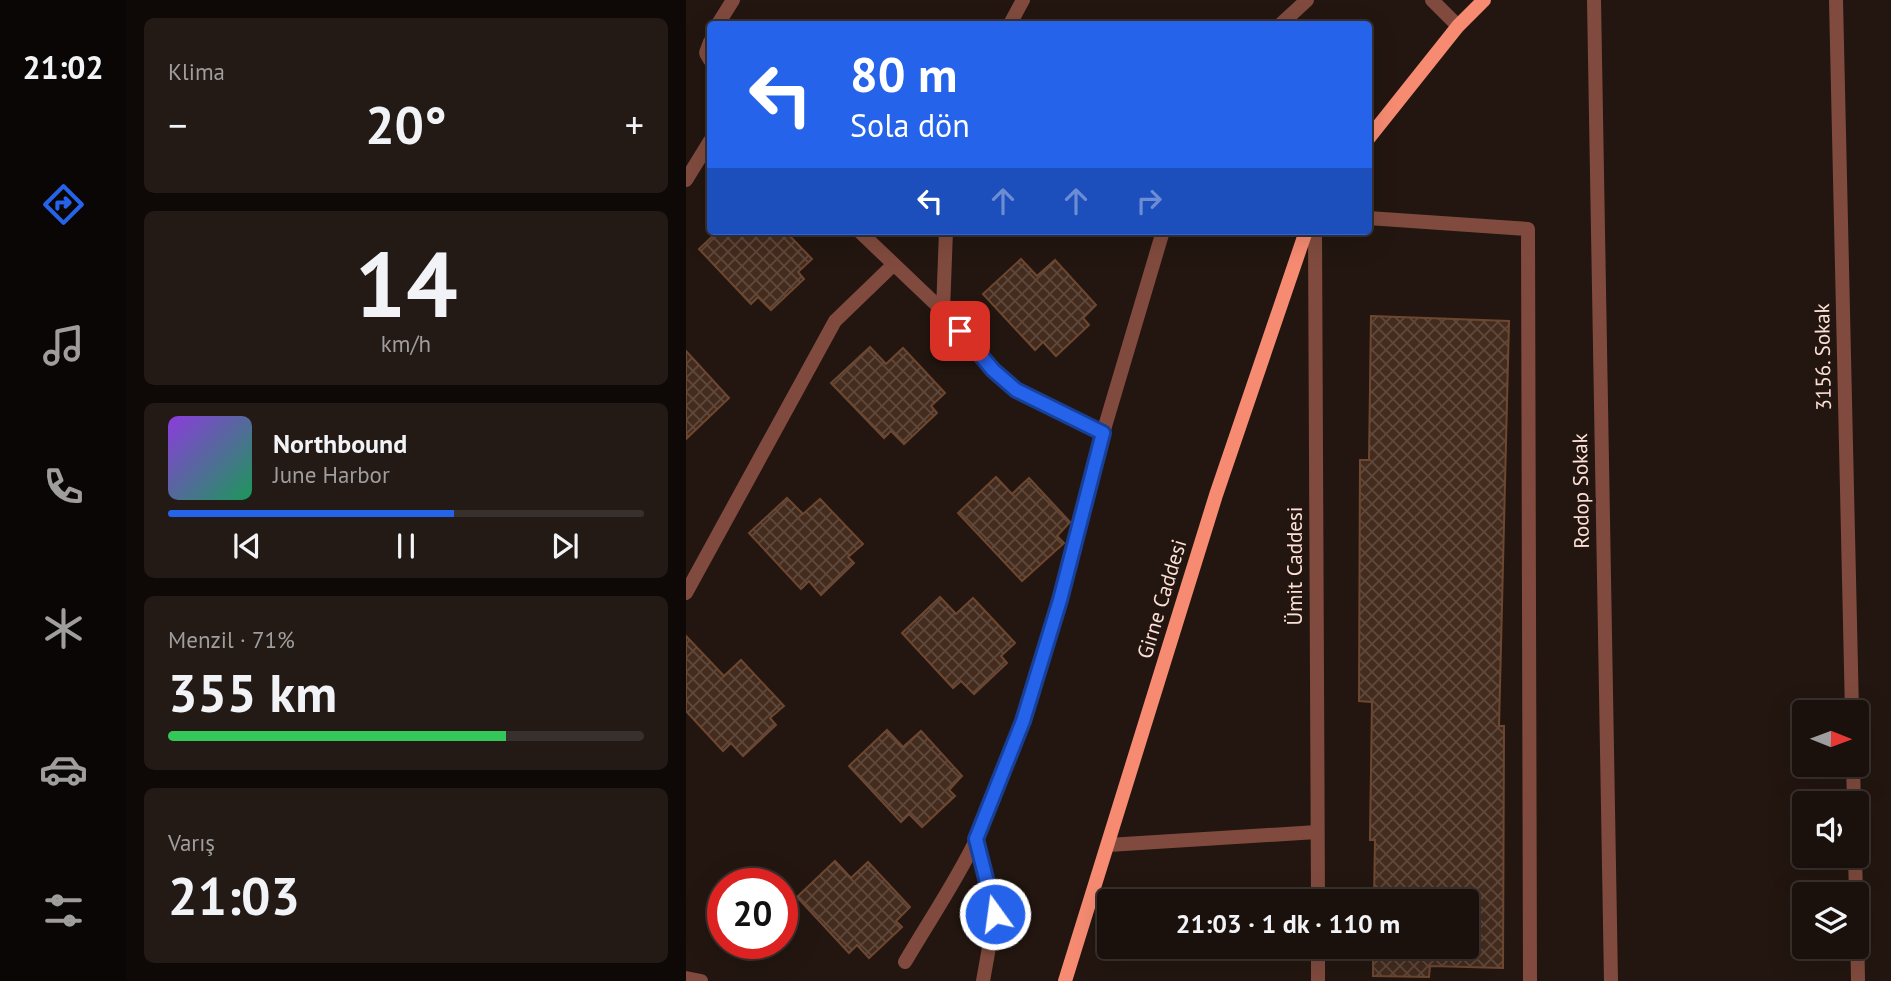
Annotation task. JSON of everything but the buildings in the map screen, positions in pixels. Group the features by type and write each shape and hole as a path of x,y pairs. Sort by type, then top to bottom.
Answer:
{"street":[{"path":"720,21 733,0"},
{"path":"1012,21 1023,0"},
{"path":"1285,21 1307,0"},
{"path":"1432,0 1458,26"},
{"path":"1372,134 1458,26 1484,0"},
{"name":"Rodop Sokak","path":"1594,0 1611,981"},
{"name":"3156. Sokak","path":"1836,0 1852,700"},
{"path":"686,180 707,146"},
{"path":"1372,218 1528,229 1530,981"},
{"path":"863,235 892,266 943,311 993,370 1016,390 1103,433"},
{"path":"943,311 946,235"},
{"path":"905,962 976,839 1023,721 1060,600 1103,433 1162,235"},
{"name":"Girne Caddesi","path":"1065,981 1216,495 1305,235"},
{"name":"Ümit Caddesi","path":"1314,235 1318,889"},
{"path":"686,593 835,321 892,266"},
{"path":"1108,845 1317,832"},
{"path":"976,839 995,914 984,981"},
{"path":"1318,959 1318,981"},
{"path":"1858,959 1858,981"},
{"path":"686,978 701,981"}],"route":[{"path":"960,331 993,370 1016,390 1103,433 1060,600 1023,721 976,839 995,914"}]}
